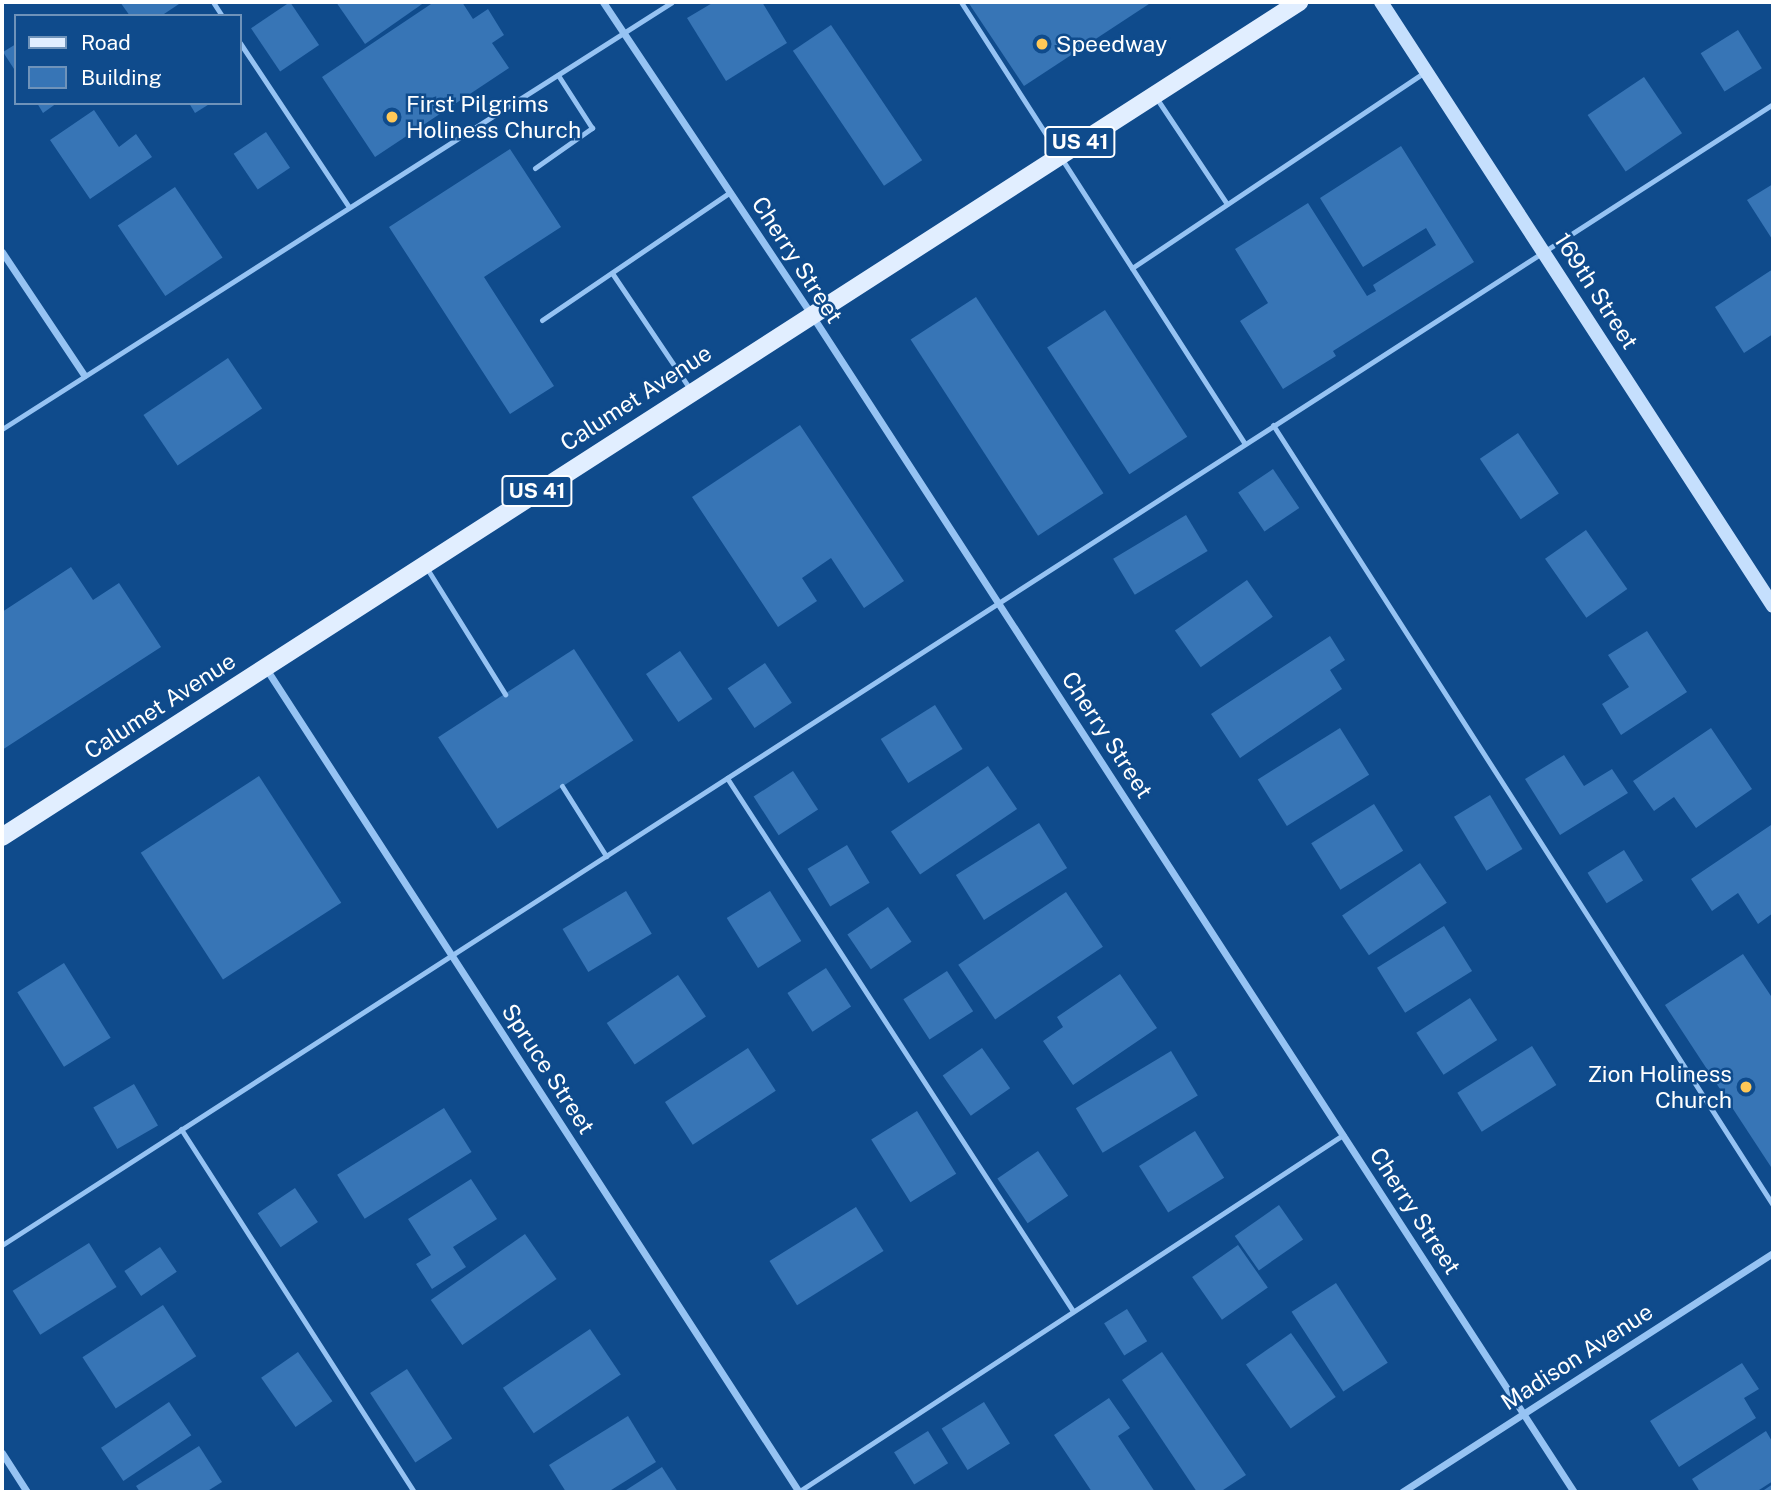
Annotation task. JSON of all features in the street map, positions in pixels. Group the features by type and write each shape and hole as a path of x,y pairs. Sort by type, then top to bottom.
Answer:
{"main road":[{"name":"Calumet Avenue","path":"2,837 810,314 1299,2"}],"street":[{"name":"Cherry Street","path":"603,2 810,314 1574,1492"},
{"name":"169th Street","path":"1381,2 1773,606"},
{"path":"2,252 84,375"},
{"name":"Spruce Street","path":"265,667 798,1492"},
{"name":"Madison Avenue","path":"1402,1492 1773,1253"},
{"path":"2,1453 27,1492"}],"lane":[{"path":"2,429 672,2"},
{"path":"961,2 1245,444"},
{"path":"242,46 349,207"},
{"path":"1132,268 1426,71"},
{"path":"535,168 592,128 558,75"},
{"path":"1153,95 1227,204"},
{"path":"2,1245 1773,104"},
{"path":"542,320 730,192"},
{"path":"612,272 692,391"},
{"path":"1273,425 1773,1205"},
{"path":"424,564 505,694"},
{"path":"727,778 1073,1311"},
{"path":"562,786 606,856"},
{"path":"181,1129 414,1492"},
{"path":"798,1492 1343,1135"}],"building":[{"path":"120,2 179,4 164,14 129,14"},
{"path":"290,2 319,45 280,71 251,28"},
{"path":"336,2 425,2 365,44"},
{"name":"First Pilgrims Holiness Church","path":"434,2 462,2 473,19 488,9 504,35 492,43 509,68 375,157 322,77"},
{"path":"714,2 762,2 787,43 726,81 687,18"},
{"name":"Speedway","path":"968,2 1152,2 1024,86"},
{"path":"831,25 922,160 884,186 793,51"},
{"path":"1738,30 1762,68 1725,91 1701,53"},
{"path":"14,45 14,69 3,52"},
{"path":"1644,77 1682,133 1626,171 1588,115"},
{"path":"38,105 54,105 43,113"},
{"path":"190,105 208,105 195,113"},
{"path":"94,110 119,147 136,134 152,157 90,199 50,140"},
{"path":"266,132 290,168 258,189 234,154"},
{"path":"1401,146 1474,262 1333,351 1336,356 1283,389 1240,321 1268,303 1235,249 1308,203 1367,296 1376,291 1373,285 1436,245 1426,228 1363,267 1320,198"},
{"path":"510,149 561,227 484,277 554,386 510,414 389,227"},
{"path":"1773,184 1773,238 1772,239 1747,200"},
{"path":"175,187 223,257 165,296 118,226"},
{"path":"1773,269 1773,334 1744,353 1715,307"},
{"path":"976,297 1103,493 1038,536 911,339"},
{"path":"1105,310 1187,437 1129,474 1047,348"},
{"path":"228,358 262,409 178,466 143,415"},
{"path":"800,425 904,581 864,608 831,558 802,578 817,601 778,627 692,497"},
{"path":"1518,433 1559,494 1521,519 1480,459"},
{"path":"1273,469 1299,508 1264,531 1238,492"},
{"path":"1186,515 1208,551 1135,595 1113,559"},
{"path":"1586,530 1627,589 1586,618 1545,559"},
{"path":"71,567 93,600 119,583 161,647 2,750 2,612"},
{"path":"1247,580 1273,617 1201,667 1175,630"},
{"path":"1647,631 1687,692 1621,735 1602,704 1629,687 1608,655"},
{"path":"1330,636 1345,660 1330,670 1342,689 1240,758 1211,714"},
{"path":"574,649 633,740 498,829 438,737"},
{"path":"680,651 712,699 678,722 646,674"},
{"path":"765,663 792,703 755,728 728,688"},
{"path":"935,705 963,749 908,783 881,739"},
{"path":"1340,728 1369,775 1287,826 1258,779"},
{"path":"1711,728 1752,789 1696,828 1674,797 1654,811 1633,781"},
{"path":"1564,755 1584,786 1612,769 1628,793 1560,835 1525,779"},
{"path":"988,766 1017,809 920,875 891,831"},
{"path":"793,771 818,810 779,835 754,797"},
{"path":"259,776 341,903 223,979 141,853"},
{"path":"1490,795 1522,849 1486,871 1454,817"},
{"path":"1374,804 1403,851 1340,890 1311,843"},
{"path":"1039,823 1067,868 984,920 956,875"},
{"path":"1771,825 1773,913 1758,924 1738,893 1712,911 1691,879"},
{"path":"847,845 870,883 830,906 808,869"},
{"path":"1624,850 1643,881 1607,903 1588,873"},
{"path":"1420,863 1447,903 1369,955 1342,916"},
{"path":"626,891 652,934 588,972 563,929"},
{"path":"770,891 801,941 758,968 727,918"},
{"path":"1066,892 1103,947 995,1019 958,965"},
{"path":"888,907 911,942 871,969 847,934"},
{"path":"1444,926 1472,971 1405,1013 1377,968"},
{"name":"Zion Holiness Church","path":"1743,954 1773,999 1773,1170 1665,1005"},
{"path":"64,963 111,1038 64,1067 17,992"},
{"path":"826,968 851,1007 812,1032 787,993"},
{"path":"947,971 973,1011 930,1040 903,999"},
{"path":"1120,974 1157,1028 1073,1085 1043,1041 1063,1027 1057,1017"},
{"path":"678,975 706,1016 635,1065 607,1023"},
{"path":"1470,998 1497,1040 1444,1075 1416,1033"},
{"path":"1532,1046 1556,1085 1482,1132 1457,1093"},
{"path":"748,1048 776,1091 693,1145 665,1102"},
{"path":"982,1048 1010,1088 971,1116 943,1076"},
{"path":"1171,1051 1198,1096 1103,1153 1076,1108"},
{"path":"134,1084 158,1126 117,1149 93,1108"},
{"path":"444,1108 472,1152 365,1219 337,1175"},
{"path":"917,1111 956,1174 910,1202 871,1140"},
{"path":"1195,1131 1224,1178 1168,1213 1139,1166"},
{"path":"1038,1151 1068,1196 1028,1223 997,1178"},
{"path":"471,1179 497,1219 453,1247 466,1267 432,1289 416,1264 431,1255 408,1219"},
{"path":"295,1188 318,1222 281,1247 258,1213"},
{"path":"1279,1205 1303,1239 1259,1270 1235,1236"},
{"path":"856,1207 884,1251 797,1305 769,1261"},
{"path":"525,1234 557,1279 462,1345 431,1300"},
{"path":"89,1243 117,1287 40,1335 13,1291"},
{"path":"1238,1245 1268,1288 1222,1320 1192,1277"},
{"path":"160,1247 177,1272 141,1296 124,1271"},
{"path":"1336,1283 1388,1363 1343,1392 1292,1312"},
{"path":"163,1305 196,1356 116,1408 82,1357"},
{"path":"1127,1309 1147,1341 1124,1356 1104,1323"},
{"path":"590,1329 621,1375 534,1433 503,1388"},
{"path":"1291,1333 1336,1397 1291,1428 1246,1365"},
{"path":"298,1352 332,1401 296,1427 261,1378"},
{"path":"1162,1352 1246,1475 1220,1492 1197,1492 1122,1380"},
{"path":"1742,1363 1759,1389 1744,1398 1756,1418 1679,1467 1650,1421"},
{"path":"407,1369 452,1439 415,1463 370,1393"},
{"path":"1109,1398 1130,1428 1118,1436 1155,1492 1092,1492 1054,1435"},
{"path":"169,1402 191,1435 123,1481 101,1448"},
{"path":"984,1402 1010,1444 968,1470 942,1428"},
{"path":"628,1416 656,1462 608,1492 566,1492 549,1465"},
{"path":"928,1431 948,1463 914,1484 894,1452"},
{"path":"1766,1431 1773,1443 1773,1481 1756,1492 1700,1492 1692,1479"},
{"path":"199,1446 222,1482 206,1492 140,1492 136,1486"},
{"path":"662,1467 678,1492 623,1492"},
{"path":"1773,1484 1773,1492 1761,1492"}],"place":[{"name":"Speedway","path":"1042,44"},
{"name":"First Pilgrims Holiness Church","path":"392,117"},
{"name":"Zion Holiness Church","path":"1746,1087"}]}
